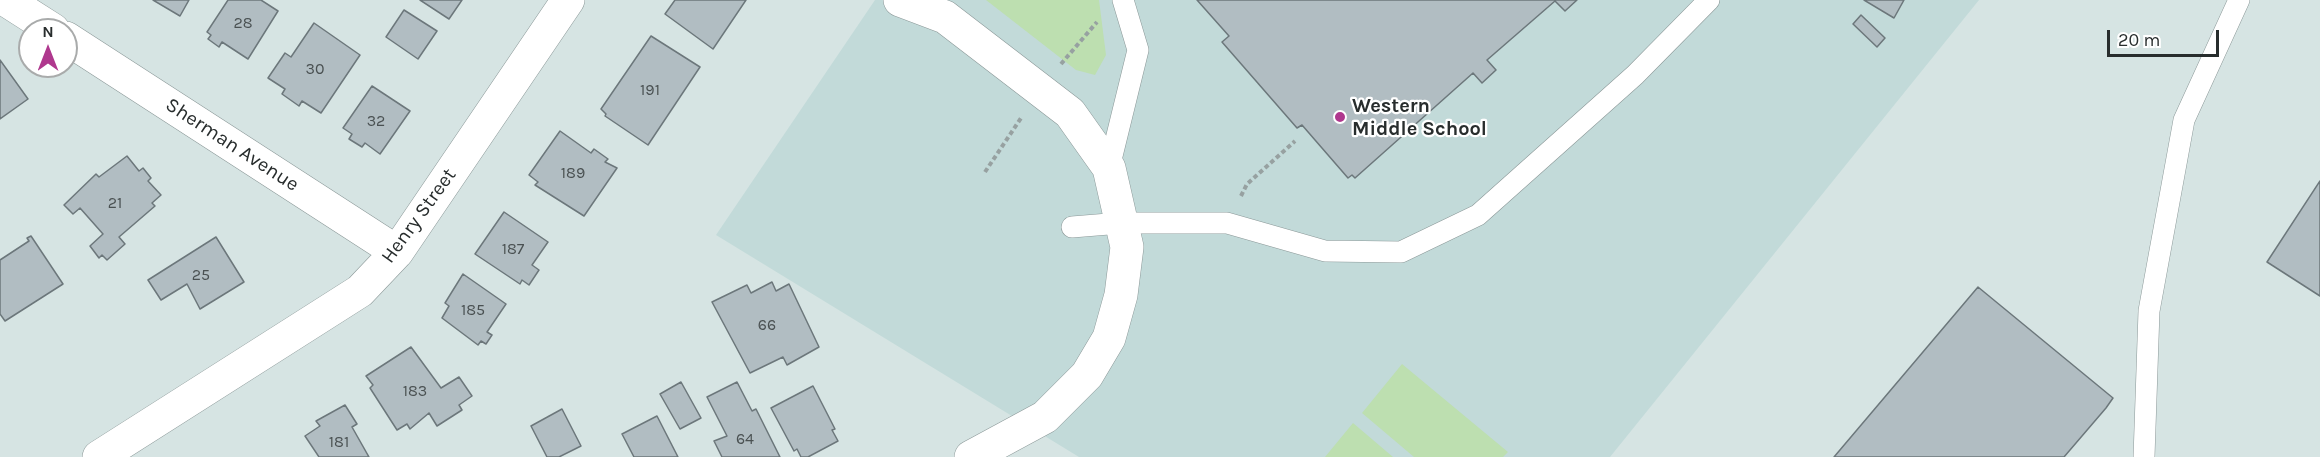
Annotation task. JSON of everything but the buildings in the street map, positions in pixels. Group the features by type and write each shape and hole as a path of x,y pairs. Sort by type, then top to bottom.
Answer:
{"street":[{"path":"6,0 34,18"},
{"name":"Henry Street","path":"99,457 360,291 397,252 568,0"},
{"path":"900,0 940,8 1070,113 1109,168 1126,247 1121,295 1109,338 1087,375 1045,417 971,457"},
{"name":"Sherman Avenue","path":"78,46 397,252"}],"lane":[{"path":"1109,168 1138,51 1123,0"},
{"path":"1072,227 1121,223 1227,223 1325,251 1401,252 1478,215 1635,75 1709,0"},
{"path":"2144,457 2149,311 2184,120 2239,0"}],"path":[{"path":"1227,223 1246,184 1294,141"}],"shaded area":[{"name":"Western Middle School","path":"875,0 1979,0 1610,457 1079,457 716,235"}],"green space":[{"path":"986,0 1099,0 1106,55 1095,75 1076,70"},
{"path":"1402,364 1508,452 1503,457 1414,457 1362,413"},
{"path":"1353,423 1393,457 1325,457"}],"place":[{"name":"Western Middle School","path":"1340,117"}]}
